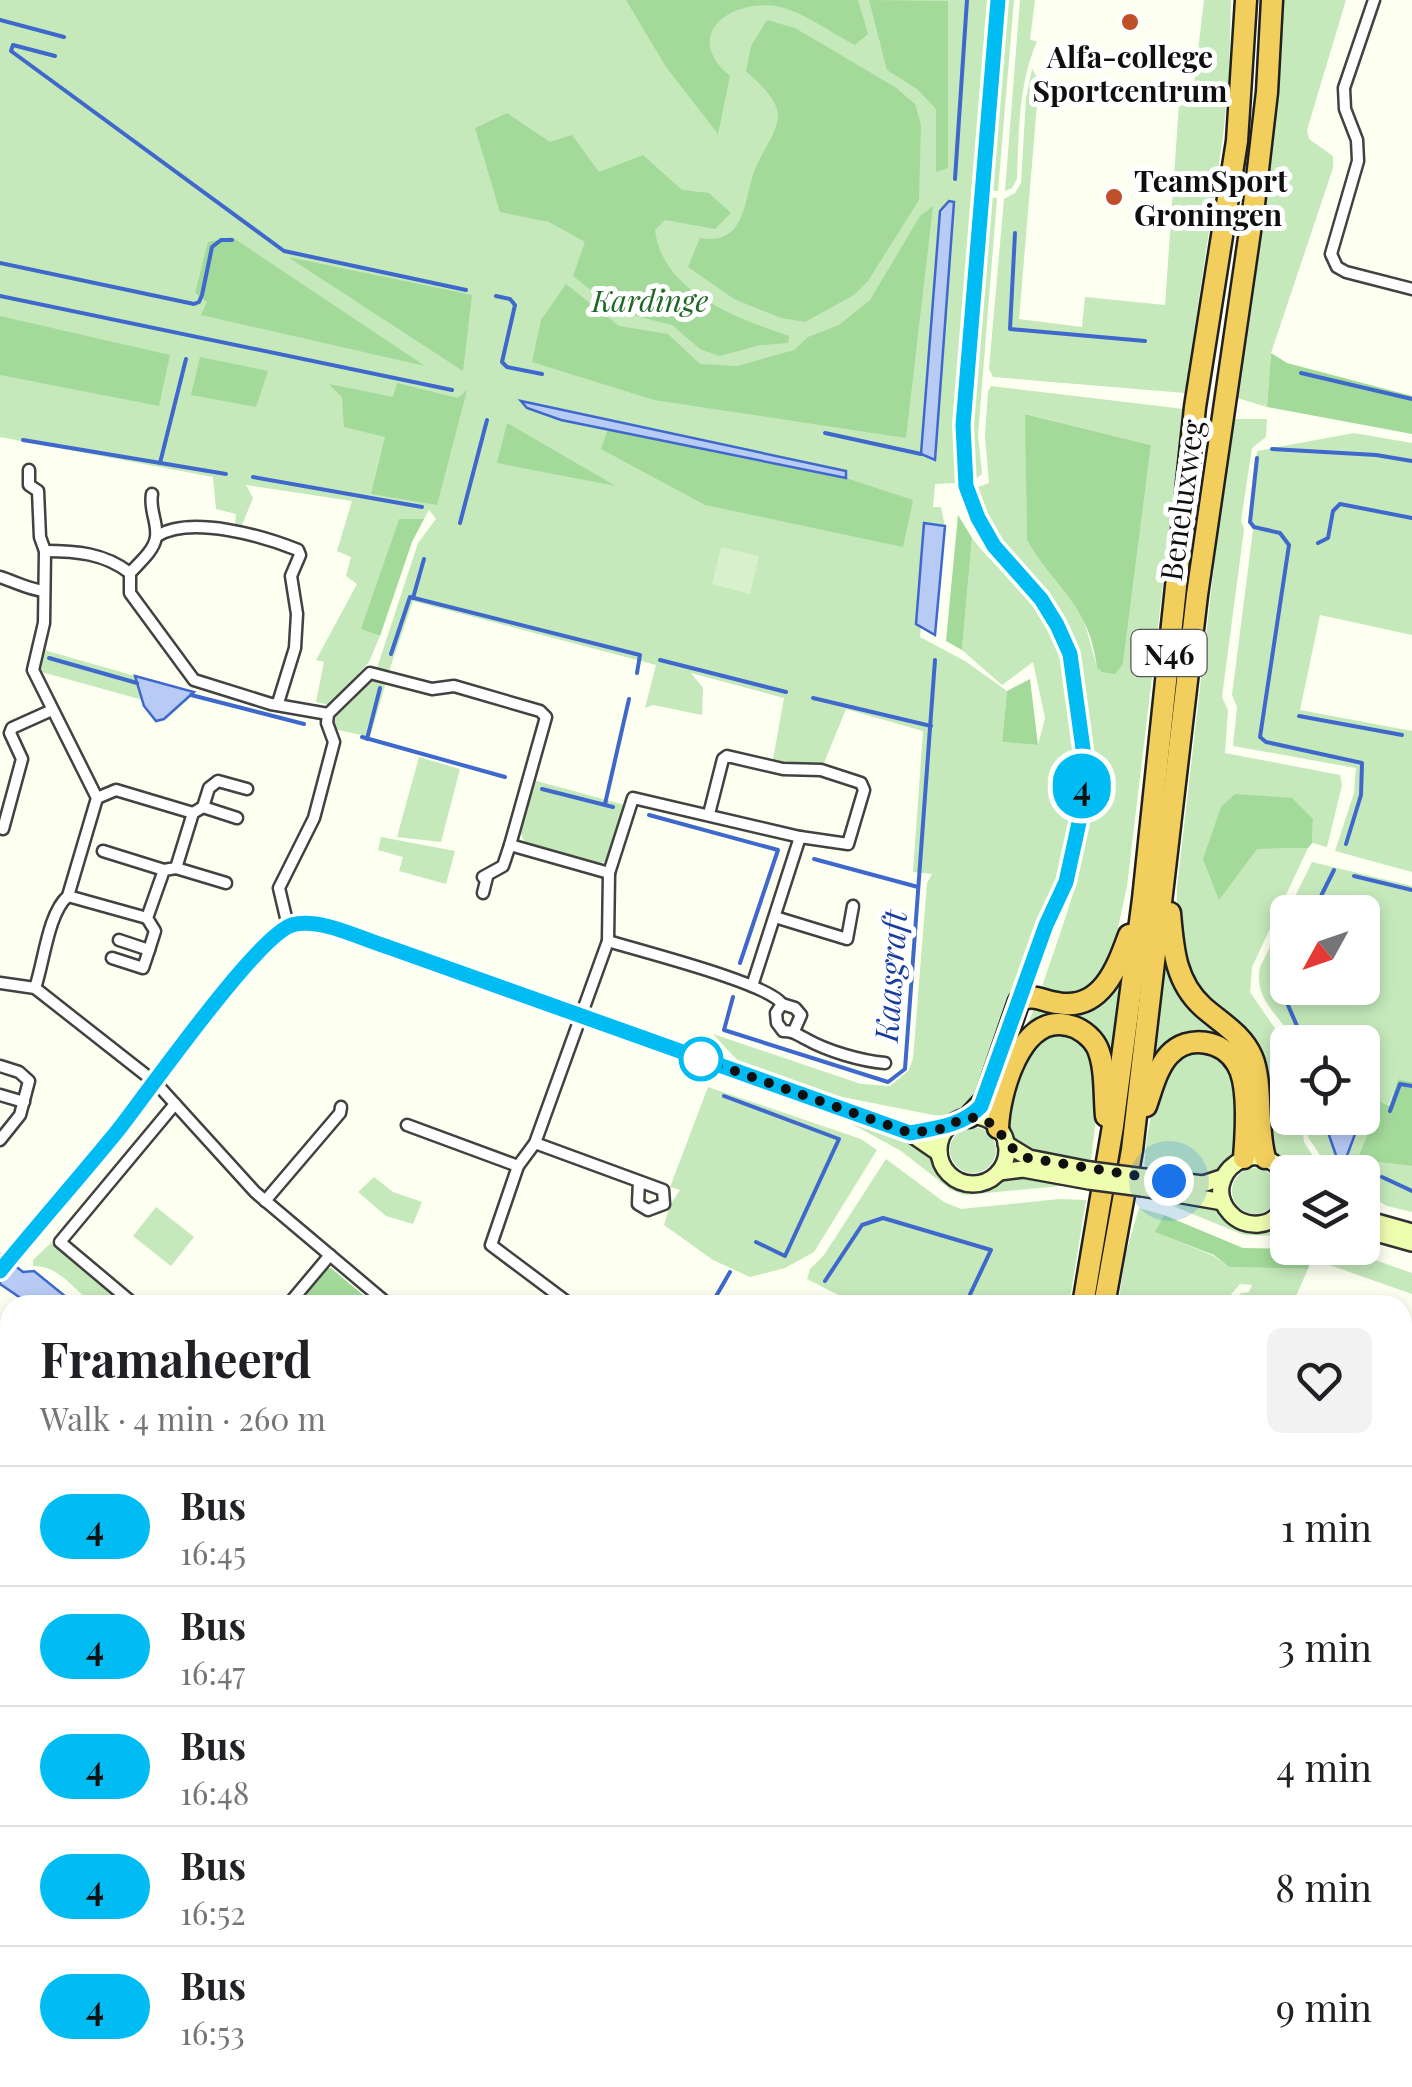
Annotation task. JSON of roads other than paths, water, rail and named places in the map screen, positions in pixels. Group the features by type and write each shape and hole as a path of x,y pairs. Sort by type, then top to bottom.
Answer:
{"highway":[{"name":"Beneluxweg","path":"1085,1295 1143,899 1195,407 1237,142 1246,0"},
{"name":"Beneluxweg","path":"1106,1295 1132,1150 1197,595 1267,92 1272,0"},
{"name":"N46","path":"1166,876 1178,968 1202,1006 1222,1020 1251,1054 1256,1067 1260,1139 1265,1158"},
{"name":"N46","path":"970,1117 985,1100 1020,1002 1032,996 1070,1004 1099,992 1114,976 1143,899"},
{"name":"N46","path":"1002,1136 1000,1109 1027,1037 1049,1024 1065,1024 1078,1029 1098,1050 1109,1150"},
{"name":"N46","path":"1132,1150 1154,1081 1166,1058 1186,1044 1202,1042 1227,1052 1238,1064 1243,1081 1244,1158"}],"street":[{"path":"1374,0 1344,88 1358,161 1331,254 1334,263 1346,272 1412,288"},
{"path":"29,470 29,485 38,491 44,551 44,623 33,670 96,798 68,896 58,904 36,988"},
{"path":"152,494 149,507 156,536"},
{"path":"278,703 295,648 297,614 291,576 300,556 298,550 246,532 168,529 156,536 149,552 130,572 130,593 194,680 271,704 328,714"},
{"path":"44,551 76,550 114,560 130,572"},
{"path":"0,577 25,589 44,591"},
{"path":"288,926 280,888 314,818 334,742 328,714 370,673 432,689 454,686 540,711 546,717 503,866 485,877 483,893"},
{"path":"3,829 22,758 10,733 12,728 52,710"},
{"path":"558,1295 490,1244 518,1166 535,1144 608,941 609,873 633,798 848,844 864,790 861,783 821,770 784,770 727,756 709,814"},
{"path":"147,918 209,788 218,781 247,789"},
{"path":"96,798 116,790 236,818"},
{"path":"752,986 800,836"},
{"path":"510,845 609,873"},
{"path":"103,850 226,884"},
{"path":"68,896 147,918 155,931 144,968 112,958"},
{"path":"849,953 847,939 853,906"},
{"path":"775,917 847,939"},
{"path":"0,1271 156,1083 242,970 288,926 309,923 910,1133 939,1153"},
{"path":"118,940 149,950"},
{"path":"608,941 779,998 782,1004 802,1015 794,1031"},
{"path":"0,983 36,988 156,1083 265,1201 377,1295"},
{"path":"782,1004 776,1013 783,1031 794,1031 806,1040 886,1063"},
{"path":"0,1066 19,1072 29,1081 20,1115 0,1140"},
{"path":"0,1096 24,1102"},
{"path":"123,1295 60,1242 175,1104"},
{"path":"265,1201 341,1108"},
{"path":"910,1133 948,1128 970,1117 987,1120 1028,1158 1089,1175"},
{"path":"407,1126 518,1166"},
{"path":"948,1128 941,1138 939,1153 946,1170 962,1182 982,1183 999,1172 1023,1169 1143,1183 1223,1202"},
{"path":"999,1172 1005,1160 1002,1136"},
{"path":"535,1144 639,1181"},
{"path":"1143,1183 1203,1184 1224,1176 1244,1158 1270,1162"},
{"path":"1224,1176 1223,1202 1233,1216 1250,1224 1270,1220"},
{"path":"1380,1223 1412,1232"},
{"path":"1380,1234 1412,1243"},
{"path":"296,1295 330,1255"}],"water":[{"path":"949,201 954,202 935,460 921,454 940,211"},
{"path":"521,401 846,471 846,478 561,420 527,408"},
{"path":"924,523 945,526 935,635 916,624"},
{"path":"135,676 194,692 164,719 156,721 144,706"},
{"path":"1329,1135 1355,1135 1347,1155 1336,1155"},
{"path":"0,1254 23,1272 34,1271 64,1295 16,1295 0,1284"}],"waterway":[{"path":"955,179 967,0"},
{"path":"0,20 64,37"},
{"path":"55,56 13,45 11,51 284,251 466,290"},
{"path":"1015,233 1010,329 1145,341"},
{"path":"0,263 194,304 202,295 212,247 221,240 232,240"},
{"path":"0,296 452,390"},
{"path":"496,296 510,299 515,305 502,362 507,367 542,374"},
{"path":"160,463 186,359"},
{"path":"1301,373 1412,399"},
{"path":"460,523 487,420"},
{"path":"825,433 921,454"},
{"path":"23,440 226,474"},
{"path":"1272,449 1412,461"},
{"path":"1257,458 1250,522 1254,527 1280,533 1289,545 1260,737 1266,742 1362,763 1361,795 1346,844"},
{"path":"253,477 422,507"},
{"path":"1318,543 1328,538 1333,511 1340,504 1412,518"},
{"path":"413,598 424,559"},
{"path":"391,654 410,597 640,655 637,673"},
{"path":"49,658 137,683"},
{"path":"660,660 786,692"},
{"name":"Kaasgraft","path":"733,997 724,1030 888,1082 905,1069 935,660"},
{"path":"367,739 380,688"},
{"path":"191,695 304,724"},
{"path":"813,698 931,726"},
{"path":"605,804 629,699"},
{"path":"1299,716 1402,735"},
{"path":"362,737 505,777"},
{"path":"542,789 613,807"},
{"path":"649,815 778,850 740,963"},
{"path":"814,859 918,887"},
{"path":"1322,895 1334,870"},
{"path":"1354,876 1412,890"},
{"path":"1288,1005 1297,1025"},
{"path":"1390,1111 1400,1084 1412,1086"},
{"name":"Kaasgraft","path":"724,1096 839,1139 785,1256 756,1242"},
{"path":"1382,1177 1412,1191"},
{"path":"825,1281 862,1225 883,1218 991,1250 970,1295"},
{"name":"Kaasgraft","path":"717,1295 730,1272"}],"place":[{"name":"Alfa-college Sportcentrum","path":"1130,22"},
{"name":"TeamSport Groningen","path":"1114,197"}],"park label":[{"name":"Kardinge","path":"650,300"}]}
